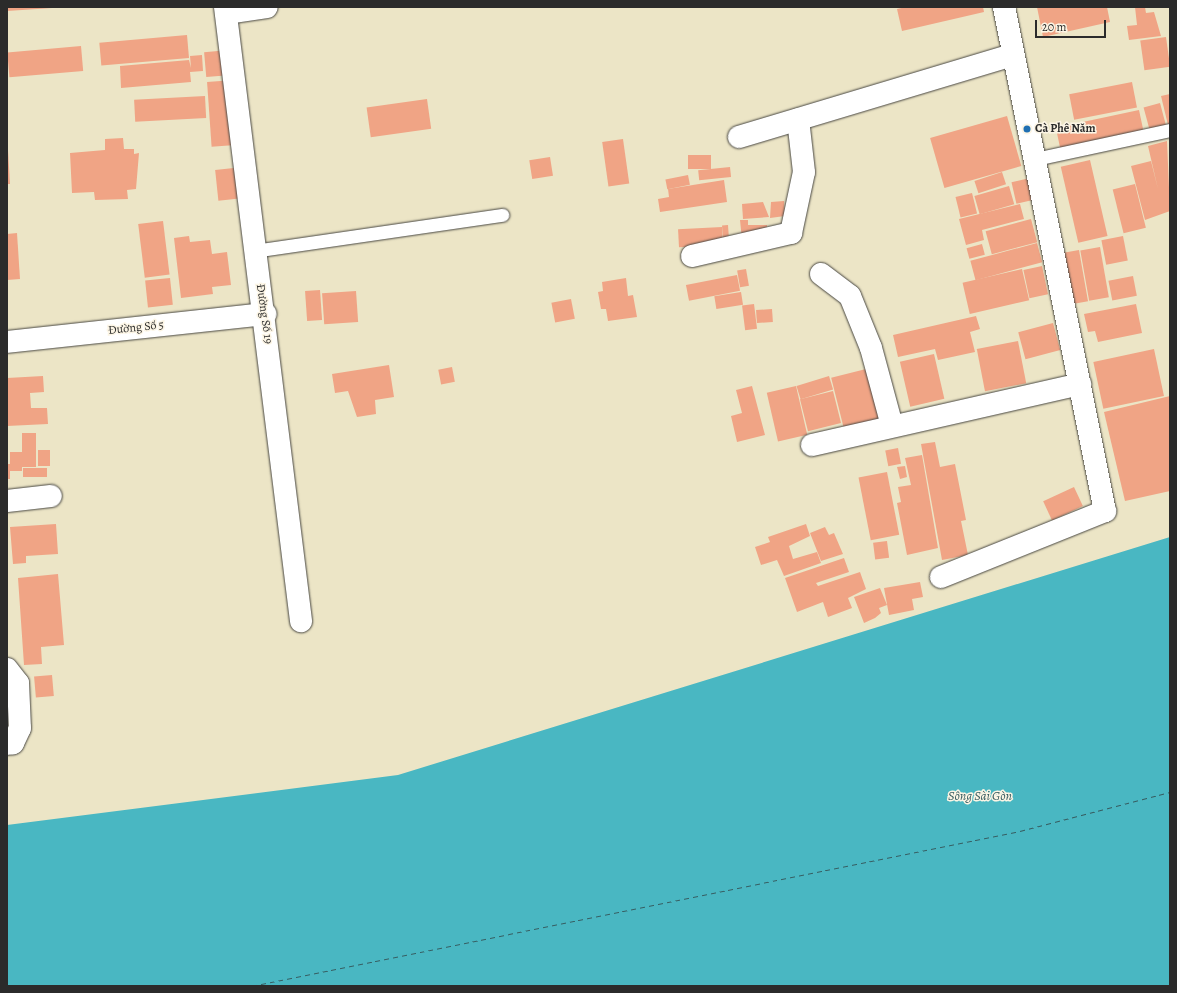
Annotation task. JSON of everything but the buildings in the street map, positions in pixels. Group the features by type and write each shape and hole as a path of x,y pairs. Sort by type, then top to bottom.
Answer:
{"street":[{"path":"226,10 267,7"},
{"path":"941,577 1105,511 1004,7"},
{"name":"Đường Số 19","path":"226,10 254,251 265,314 301,621"},
{"path":"739,137 1013,55"},
{"path":"692,256 791,233 804,172 798,119"},
{"path":"821,274 850,296 871,348 892,426"},
{"name":"Đường Số 5","path":"7,342 265,314"},
{"path":"812,445 1080,384"},
{"path":"7,502 51,496"},
{"path":"7,669 18,682 20,728 13,743 7,744"}],"lane":[{"path":"1035,160 1170,130"},
{"path":"254,251 502,216"}],"water":[{"name":"Sông Sài Gòn","path":"1170,537 1170,986 7,986 7,825 398,775"}],"ferry route":[{"path":"252,986 1020,831 1170,792"}],"place":[{"name":"Cà Phê Năm","path":"1027,129"}]}
